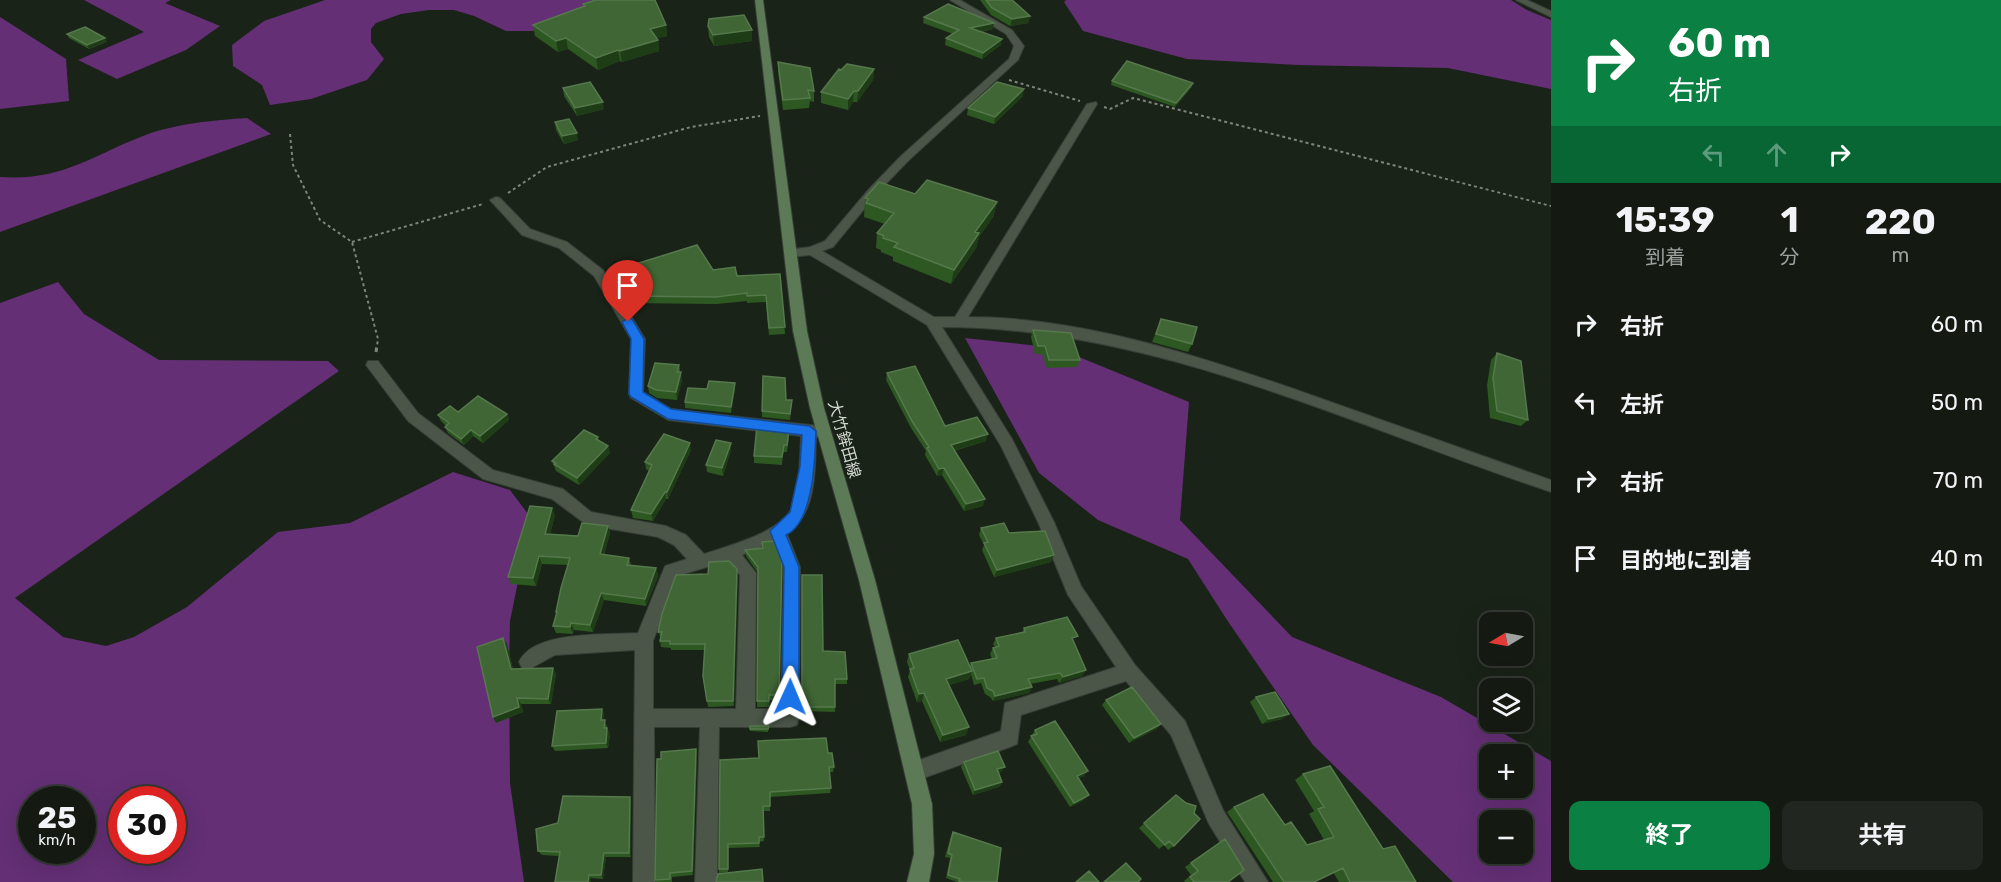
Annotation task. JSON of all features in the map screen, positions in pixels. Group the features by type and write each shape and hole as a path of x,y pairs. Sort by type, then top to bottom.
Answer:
{"main road":[{"name":"大竹鉾田線","path":"759,0 800,331 817,432 867,580 915,771 922,804 924,854 918,882"}],"street":[{"path":"1520,0 1551,14"},
{"path":"790,254 812,251 829,244 874,190 905,158 997,76 1018,53 1019,46 1016,39 996,23 959,2"},
{"path":"959,321 1092,104"},
{"path":"496,200 526,232 564,245 598,273 638,339 636,394 668,414 817,432 797,514 785,529 730,553 671,571 644,641 644,882"},
{"path":"812,251 932,322 1007,443 1046,522 1074,590 1129,671 1178,728 1216,817 1257,882"},
{"path":"932,322 959,321 1031,327 1153,349 1237,375 1551,486"},
{"path":"373,365 413,417 488,475 557,494 587,518 660,531 680,540 701,562"},
{"path":"645,718 790,718 792,567 778,531"},
{"path":"730,553 748,573 745,718"},
{"path":"528,662 552,647 644,641"},
{"path":"915,771 1010,737 1012,709 1129,671"},
{"path":"706,882 710,718"}],"path":[{"path":"997,76 1110,109 1133,98 1551,206"},
{"path":"352,242 496,200 547,167 691,127 773,114"},
{"path":"290,134 293,165 320,220 352,242 378,339 373,365"}],"shaded area":[{"path":"84,0 171,0 165,3 220,26 186,50 117,79 78,60 144,32"},
{"path":"325,0 633,0 547,31 506,31 474,16 454,10 429,10 401,14 376,23 371,29 371,42 384,59 367,80 311,99 270,105 262,85 233,66 232,45 264,21"},
{"path":"1066,0 1511,0 1551,20 1551,89 1448,68 1298,65 1187,59 1083,31 1064,2"},
{"path":"0,17 66,59 69,101 0,109"},
{"path":"247,118 271,134 0,232 0,177 22,177 58,171 167,128 208,121"},
{"path":"58,282 84,314 159,360 328,361 339,371 15,598 63,637 106,646 134,637 187,607 278,532 350,523 453,472 510,490 531,518 510,621 509,672 510,783 524,882 0,882 0,303"},
{"path":"965,338 1057,348 1189,402 1180,520 1292,637 1441,697 1479,719 1479,732 1501,732 1522,744 1479,744 1479,798 1533,798 1533,751 1551,761 1551,882 1453,882 1313,745 1188,559 1098,520 1039,473"}],"building":[{"path":"596,0 655,0 666,25 650,29 658,40 596,58 566,38 556,41 533,25"},
{"path":"986,0 1012,0 1030,16 1012,19 992,8"},
{"path":"948,4 994,23 970,28 1002,39 983,53 946,38 959,30 924,17"},
{"path":"744,15 752,30 713,35 708,26 709,19"},
{"path":"85,27 105,38 87,45 67,34"},
{"path":"1127,61 1193,83 1176,103 1112,81"},
{"path":"778,62 810,68 814,91 808,90 810,98 783,100"},
{"path":"847,64 874,69 858,91 854,91 848,99 821,92 839,69 841,70"},
{"path":"590,82 603,102 575,108 563,88"},
{"path":"997,82 1024,89 995,117 968,108"},
{"path":"569,119 577,133 562,136 555,122"},
{"path":"927,180 997,202 975,232 979,233 954,270 894,247 898,243 883,238 884,236 877,233 894,213 866,203 868,199 865,198 879,182 915,194"},
{"path":"697,245 713,270 735,267 737,276 780,274 785,327 769,328 766,295 747,296 747,293 716,297 625,296 613,271"},
{"path":"1161,319 1197,327 1192,344 1156,334"},
{"path":"1033,330 1071,333 1080,360 1049,360 1045,346 1038,346"},
{"path":"1497,353 1521,361 1528,420 1497,411 1493,378"},
{"path":"655,363 679,365 677,372 681,372 676,392 656,390 648,386"},
{"path":"915,366 945,426 977,417 988,434 951,445 985,499 966,504 944,468 939,469 887,373"},
{"path":"763,376 785,378 786,400 792,400 790,414 762,411"},
{"path":"709,381 735,383 731,407 685,402 688,388 707,389"},
{"path":"478,396 507,414 480,436 471,430 461,439 445,427 449,423 438,415 450,406 458,412"},
{"path":"757,426 789,429 787,445 784,445 782,457 754,456"},
{"path":"584,430 598,437 596,439 608,446 577,478 552,461"},
{"path":"664,434 690,443 667,492 651,514 631,510 652,465 645,462"},
{"path":"716,440 731,443 722,468 706,465"},
{"path":"530,506 552,508 545,534 578,536 582,523 608,526 600,554 629,558 627,565 656,568 645,599 601,593 590,625 571,623 570,627 553,626 570,558 539,556 533,578 508,577"},
{"path":"1004,523 1009,533 1045,531 1054,555 997,570 984,543 988,542 981,528"},
{"path":"774,541 782,561 779,695 769,695 769,701 757,701 758,567 745,550 763,548 762,542"},
{"path":"729,561 737,569 733,701 707,701 703,676 705,644 670,644 670,641 660,641 662,632 658,632 676,575 708,574 709,562"},
{"path":"802,575 822,575 823,651 845,652 847,679 835,679 835,707 802,707"},
{"path":"1067,617 1078,636 1072,638 1086,670 1063,677 1060,673 1028,679 1032,687 995,696 993,691 987,688 984,678 977,679 971,663 997,658 993,648 999,646 996,638 1025,632 1024,628"},
{"path":"503,638 511,669 553,668 548,699 517,698 519,707 493,717 477,647"},
{"path":"958,640 972,671 946,679 969,727 943,735 924,693 919,694 910,669 914,668 909,654"},
{"path":"1132,687 1161,724 1134,738 1106,700"},
{"path":"1275,692 1289,714 1269,719 1256,697"},
{"path":"602,709 601,720 605,720 604,728 607,728 606,743 552,746 557,711"},
{"path":"1055,721 1088,771 1077,776 1089,795 1074,803 1031,736 1037,734 1035,730"},
{"path":"750,726 769,726 768,729 750,729"},
{"path":"826,738 828,753 832,753 834,767 829,767 831,788 770,792 770,806 763,806 764,837 759,837 759,843 728,844 728,869 719,869 720,760 759,758 758,741"},
{"path":"696,749 692,871 670,873 670,879 655,880 657,759 661,759 661,752"},
{"path":"998,751 1005,767 997,769 1002,782 975,790 964,762"},
{"path":"1330,766 1383,849 1395,846 1416,882 1350,882 1343,868 1314,882 1284,882 1234,807 1263,794 1285,825 1291,822 1307,845 1334,837 1318,809 1324,807 1303,774"},
{"path":"1176,795 1186,803 1196,806 1194,813 1200,819 1174,846 1169,841 1165,845 1144,823"},
{"path":"563,796 630,797 629,853 604,853 601,875 589,875 588,882 555,882 560,852 538,851 536,829 558,823"},
{"path":"953,832 1001,848 997,882 963,882 948,875 952,855 948,853"},
{"path":"1225,839 1244,870 1228,882 1194,882 1190,877 1198,871 1191,863"},
{"path":"1126,863 1141,879 1138,882 1104,882"},
{"path":"762,869 763,882 716,882 718,874"},
{"path":"1089,871 1099,882 1076,882"}],"route":[{"path":"628,322 638,339 636,394 668,414 809,431 807,466 797,514 785,529 778,531 792,567 790,697"}]}
